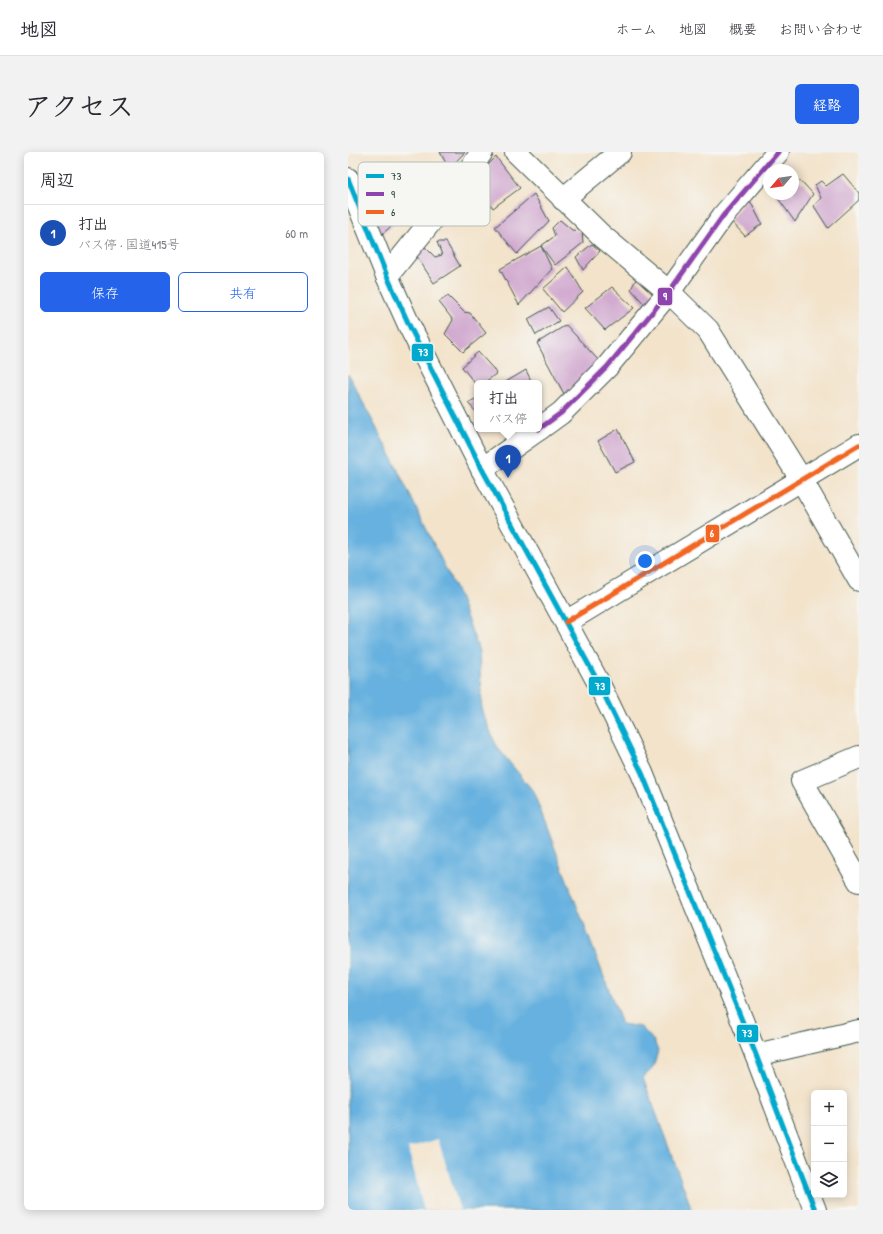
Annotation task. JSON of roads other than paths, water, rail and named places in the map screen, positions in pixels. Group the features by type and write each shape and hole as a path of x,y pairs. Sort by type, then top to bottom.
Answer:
{"main road":[{"path":"475,162 482,152"},
{"path":"516,152 602,236 669,292 708,330 801,479 859,580"},
{"path":"563,199 620,152"},
{"path":"542,427 561,413 607,367 669,292 723,216 778,152"},
{"path":"348,179 358,204"},
{"path":"367,226 410,327 482,469 597,680 642,773 756,1055 815,1210"},
{"path":"387,276 427,226"},
{"path":"482,469 535,432"},
{"path":"566,622 859,445"},
{"path":"859,757 802,781 859,881"},
{"path":"756,1055 859,1030"}],"water":[{"path":"348,374 389,452 458,594 479,651 482,712 497,747 533,791 622,1024 641,1027 654,1041 658,1051 653,1068 643,1078 692,1210 348,1210"}],"place":[{"name":"打出","path":"508,478"}]}
